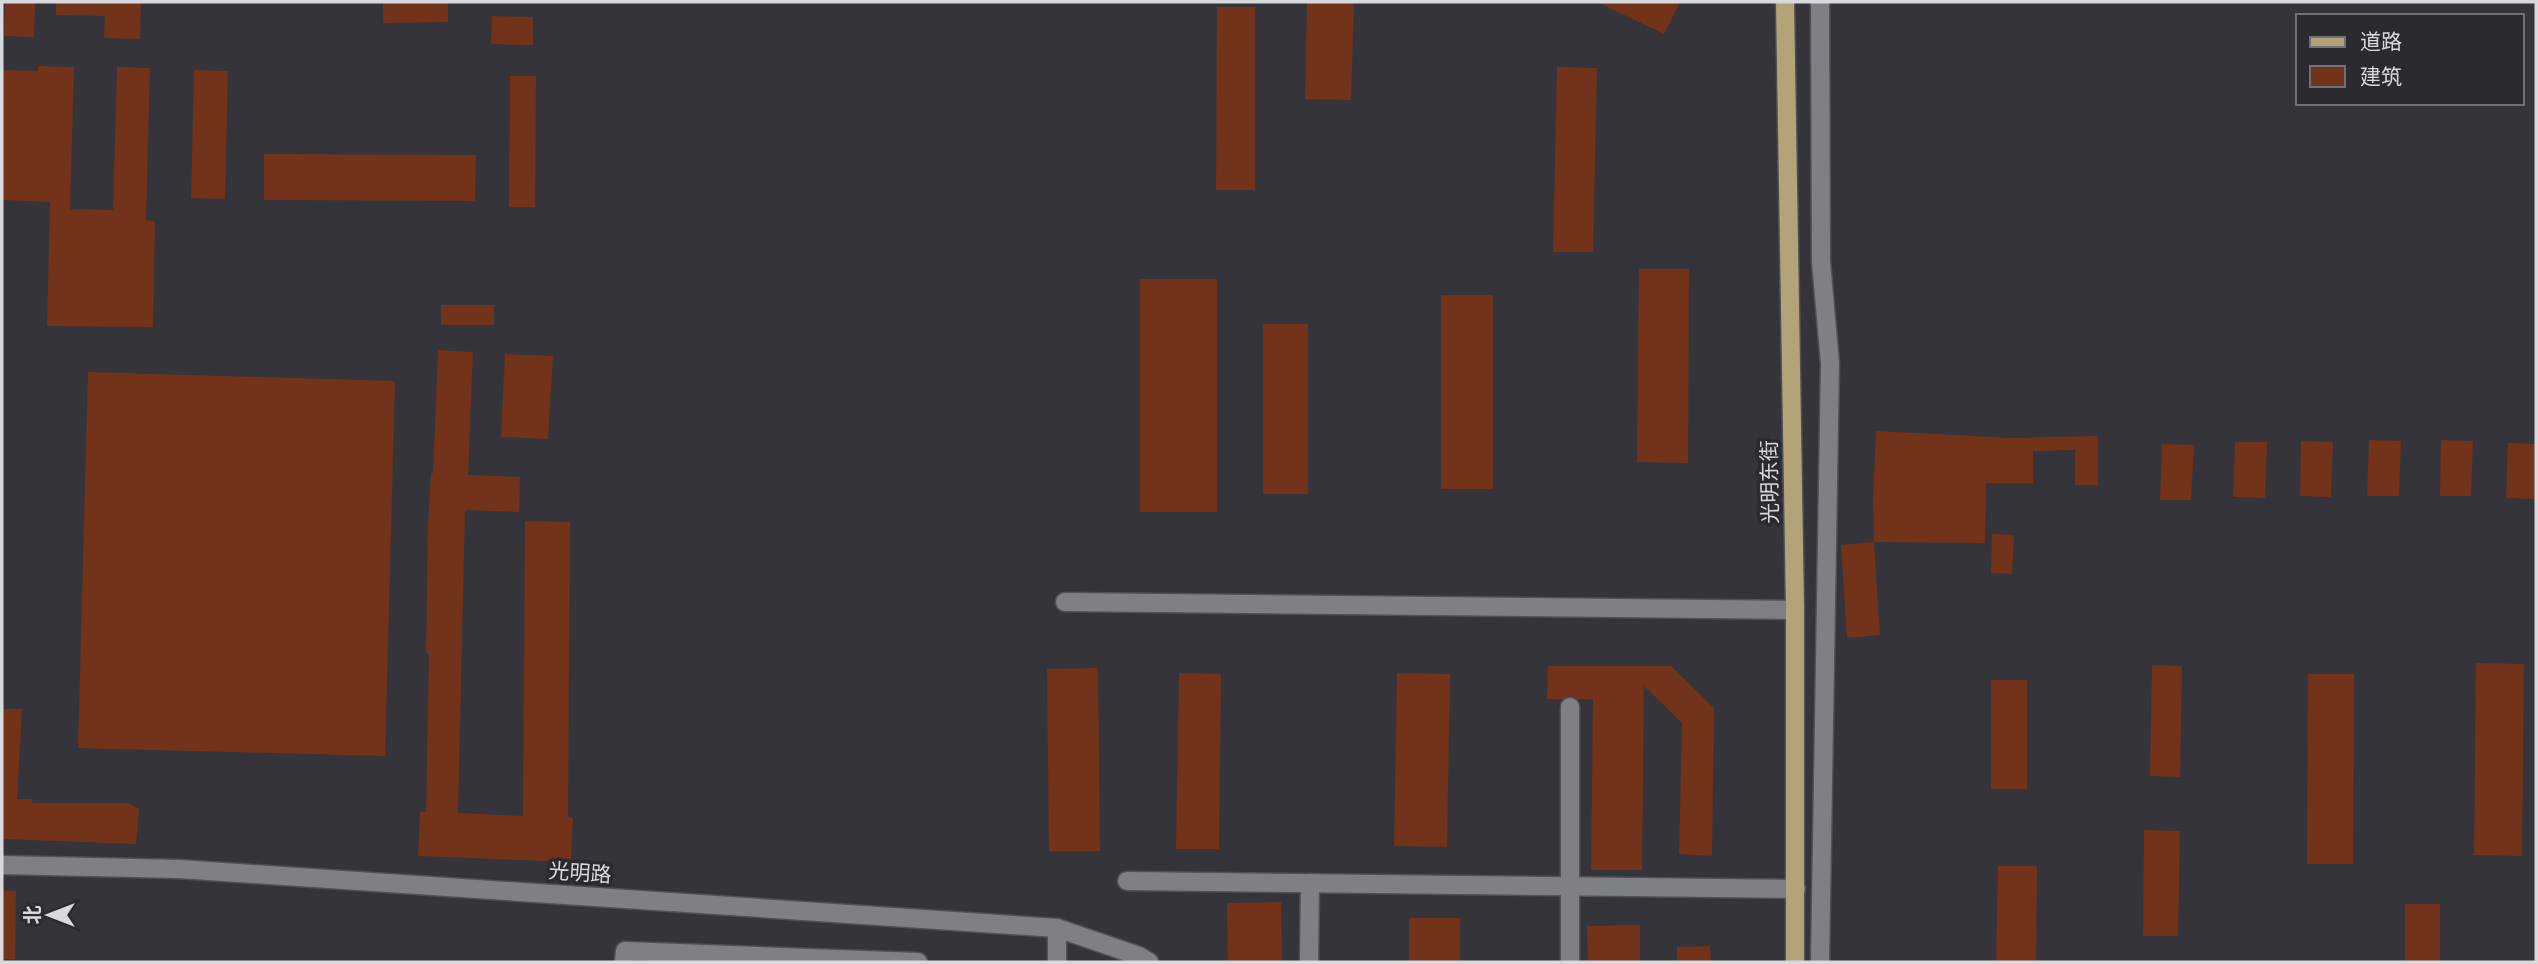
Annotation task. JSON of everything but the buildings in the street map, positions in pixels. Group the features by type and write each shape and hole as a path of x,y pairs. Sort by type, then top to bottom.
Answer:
{"main road":[{"name":"光明东街","path":"1785,2 1795,610 1795,962"}],"street":[{"path":"1820,2 1821,262 1830,363 1820,962"},
{"path":"1065,602 1795,610"},
{"path":"1570,707 1570,962"},
{"name":"光明路","path":"2,865 179,869 1056,928 1139,956 1149,962"},
{"path":"1127,881 1796,889"},
{"path":"1309,962 1310,883"},
{"path":"1056,928 1057,962"},
{"path":"624,962 625,951 919,962"}]}
